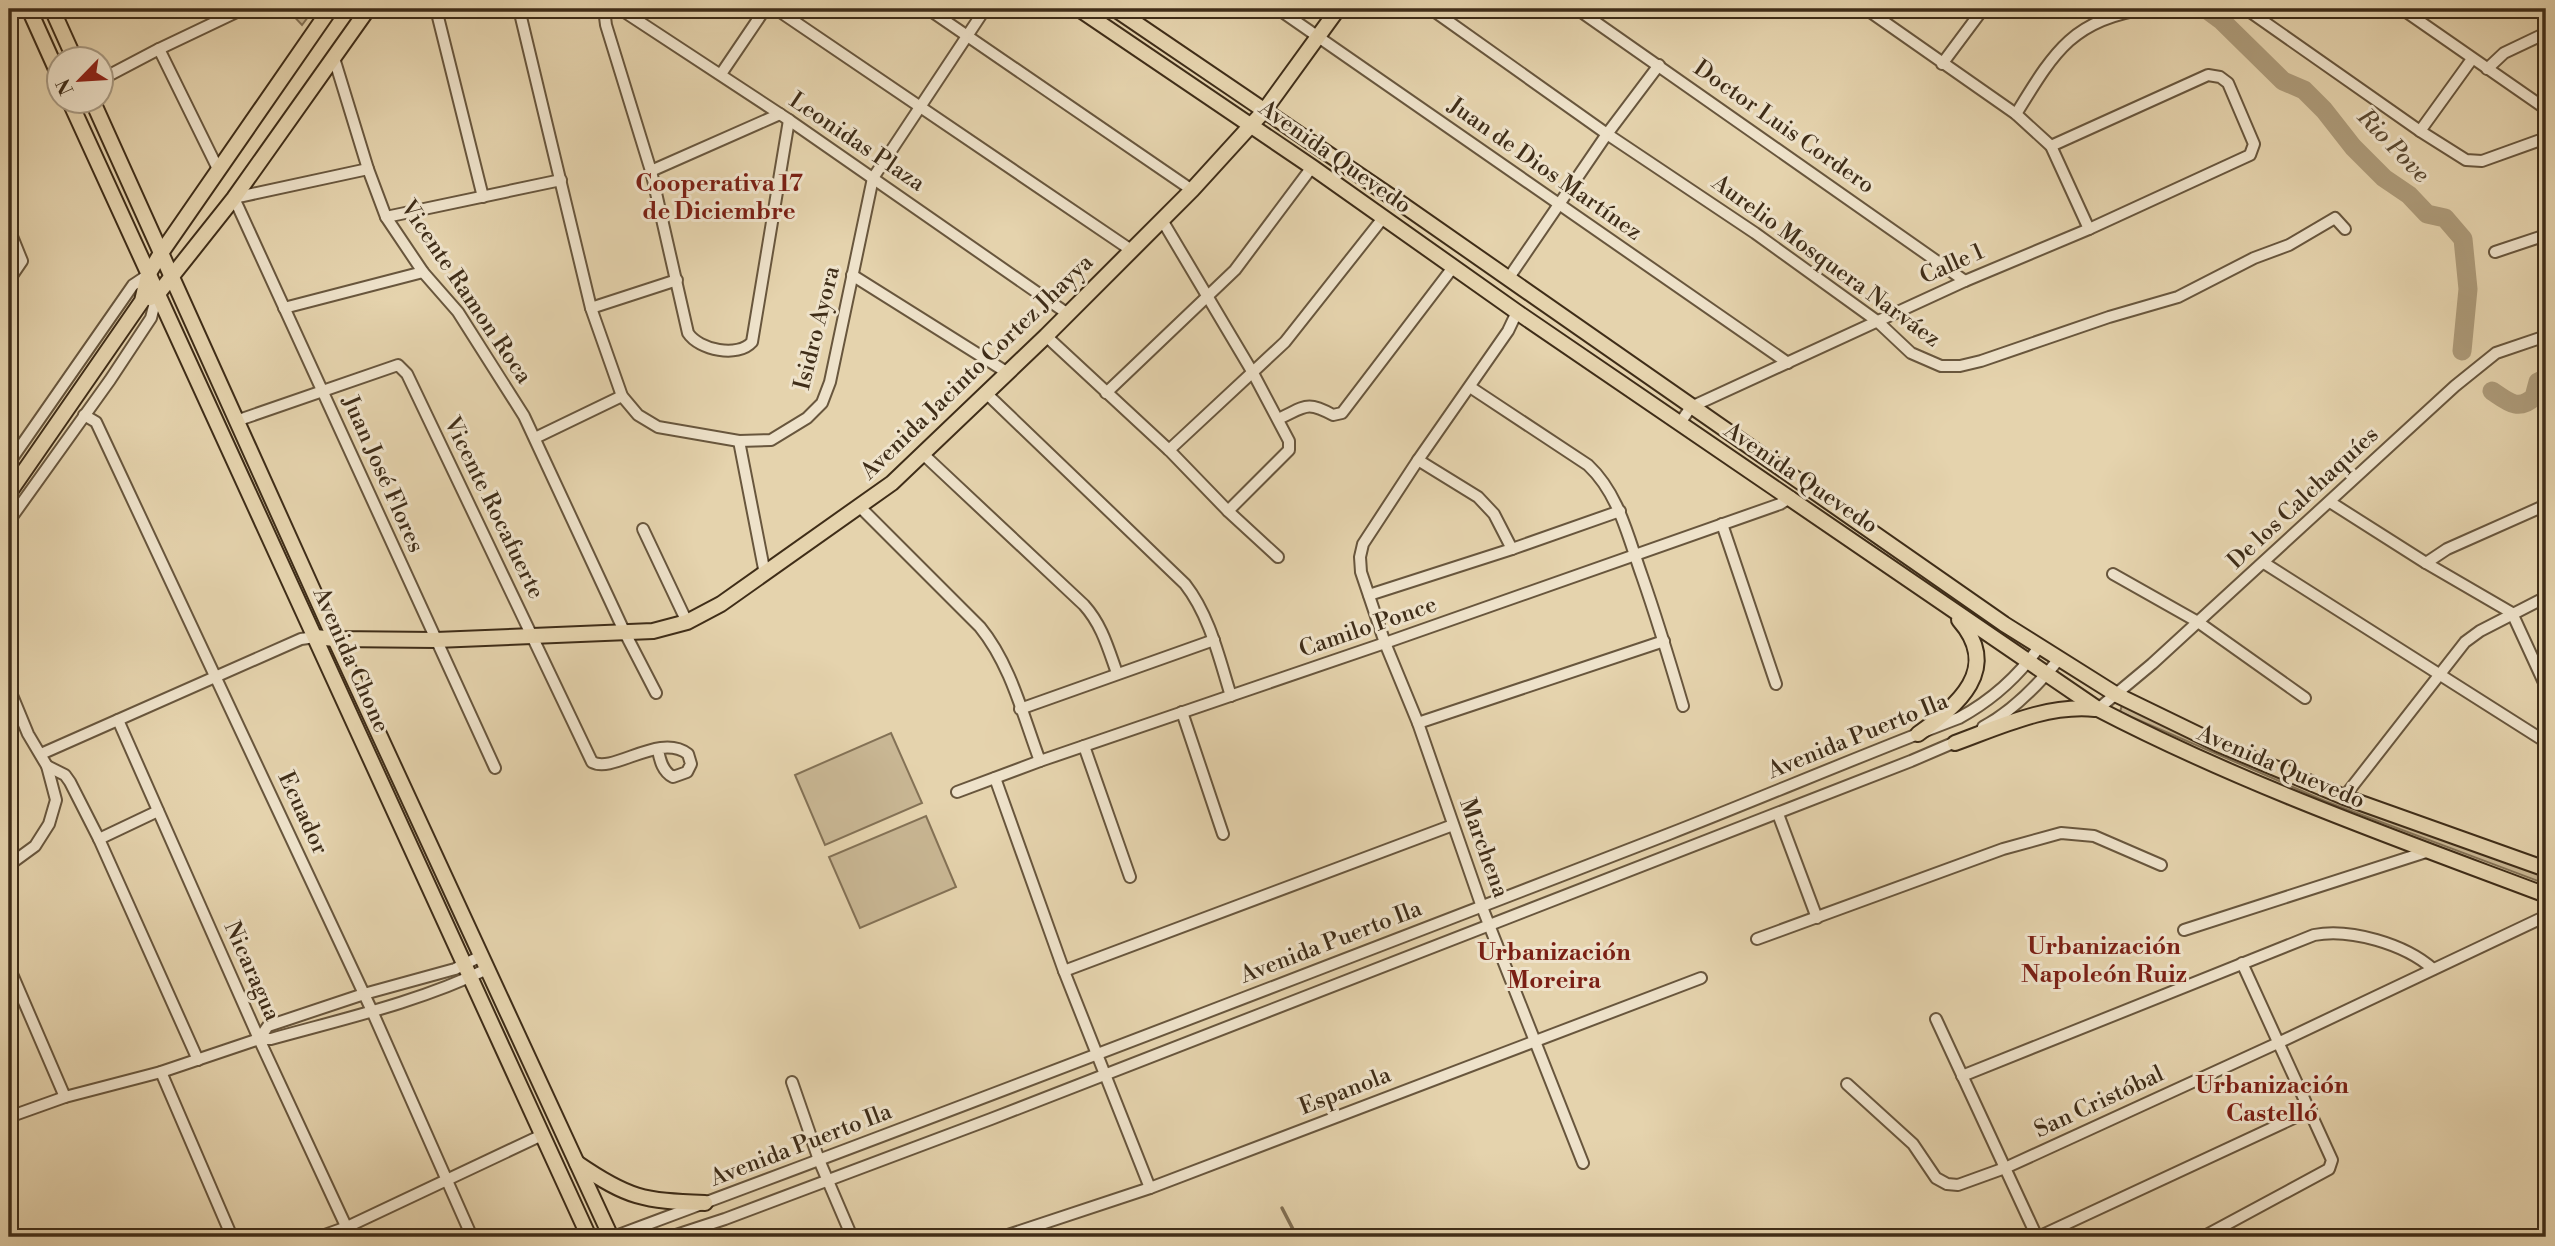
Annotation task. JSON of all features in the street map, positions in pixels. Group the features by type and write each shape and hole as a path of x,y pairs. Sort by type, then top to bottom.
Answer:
{"main road":[{"path":"29,9 46,47"},
{"path":"52,9 69,46"},
{"path":"9,493 142,301 148,275 161,253 330,9"},
{"path":"142,301 157,295 234,198 368,9"},
{"name":"Avenida Quevedo","path":"1079,9 2098,709 2148,735 2300,802 2546,895"},
{"name":"Avenida Quevedo","path":"1115,9 1332,156 2039,647 2117,695 2218,744 2344,797 2546,869"},
{"name":"Avenida Jacinto Cortez Jhayya","path":"315,637 436,640 653,631 687,622 721,604 860,507 924,455 1192,190 1264,111 1338,9"},
{"name":"Avenida Chone","path":"76,116 589,1237"},
{"name":"Avenida Chone","path":"99,116 335,639 612,1237"},
{"path":"1918,734 1948,712 1964,695 1975,675 1977,663 1973,640 1949,608"},
{"path":"1955,743 2048,711 2076,707 2098,709"},
{"path":"577,1163 635,1197 655,1201 705,1203"}],"street":[{"path":"116,72 243,9"},
{"path":"436,9 483,197"},
{"name":"Isidro Ayora","path":"519,9 590,308 622,396 638,415 658,427 739,441 771,440 807,418 822,403 830,382 873,178 985,9"},
{"path":"604,9 606,25 651,171 688,333 696,343 738,351 746,349 755,334 784,117 651,171"},
{"name":"Leonidas Plaza","path":"620,9 784,117 1068,314"},
{"path":"721,75 765,9"},
{"path":"776,9 1131,250"},
{"path":"928,9 1192,190"},
{"name":"Juan de Dios Martínez","path":"1278,9 1788,363"},
{"name":"Aurelio Mosquera Narváez","path":"1431,9 1607,134 1755,233 1877,321 1911,353 1941,366 1961,366 1981,361 2109,317 2178,297 2254,258 2290,245 2335,218 2346,229"},
{"name":"Doctor Luis Cordero","path":"1577,9 1965,281"},
{"path":"1942,64 1983,9"},
{"path":"2016,114 2049,61 2076,34 2099,20 2120,12 2146,9"},
{"path":"2246,9 2420,131 2466,160 2483,161 2546,138"},
{"path":"2402,9 2546,109"},
{"path":"1873,11 1942,64 2016,114 2051,146 2089,229"},
{"path":"2487,69 2504,53 2546,33"},
{"path":"159,49 219,171"},
{"name":"Vicente Ramon Roca","path":"334,58 386,218 423,272 465,323 524,416 625,633 656,693"},
{"path":"2420,131 2472,59"},
{"path":"1508,279 1607,134 1659,65"},
{"name":"Calle 1","path":"1691,407 1965,281 2089,229 2250,155 2254,144 2228,83 2220,77 2208,75 2051,146"},
{"path":"1106,393 1234,270 1312,167"},
{"path":"234,198 368,169"},
{"path":"386,218 561,180"},
{"name":"Juan José Flores","path":"234,198 495,768"},
{"path":"1169,450 1285,342 1383,218"},
{"path":"1162,220 1290,441 1289,450 1228,511"},
{"path":"9,229 22,261 9,280"},
{"path":"2495,252 2546,235"},
{"path":"1278,419 1309,405 1333,415 1342,413 1454,266"},
{"path":"284,308 423,272"},
{"path":"9,463 133,285 148,275"},
{"path":"852,275 1008,373"},
{"path":"590,308 677,280"},
{"path":"9,521 151,318 157,295"},
{"path":"1512,550 1494,514 1478,497 1418,460 1508,331 1517,312"},
{"path":"1046,336 1169,450 1228,511 1278,557"},
{"name":"De los Calchaquíes","path":"2098,709 2264,563 2455,386 2496,353 2546,336"},
{"name":"Vicente Rocafuerte","path":"236,421 398,365 407,374 592,762 607,766 644,750 658,750"},
{"path":"1470,387 1588,465 1602,478 1620,512 1664,640 1683,706"},
{"path":"987,394 1185,584 1200,605 1231,696"},
{"path":"535,438 622,396"},
{"path":"1680,423 1691,407"},
{"name":"Ecuador","path":"84,415 96,422 216,676 372,1011 472,1237"},
{"path":"739,441 765,574"},
{"path":"924,455 1095,617 1104,634 1117,673"},
{"name":"Marchena","path":"1418,460 1363,544 1361,572 1385,643 1418,723 1482,907 1583,1163"},
{"name":"Camilo Ponce","path":"957,792 1635,556 1791,498"},
{"path":"2330,502 2512,613 2546,684"},
{"path":"2426,563 2447,549 2546,505"},
{"path":"860,507 993,643 1040,761"},
{"path":"1368,595 1512,550 1620,512"},
{"path":"1723,524 1776,684"},
{"path":"643,529 687,622"},
{"path":"2264,563 2546,742"},
{"path":"2113,574 2198,622 2305,698"},
{"path":"2344,797 2465,642 2512,613 2546,597"},
{"path":"41,754 300,639 315,637"},
{"path":"1020,709 1214,640"},
{"path":"1418,723 1664,640"},
{"name":"Avenida Puerto Ila","path":"612,1237 1098,1056 1776,793 1959,718 1984,704 2006,686 2039,647"},
{"name":"Avenida Puerto Ila","path":"670,1237 991,1119 1955,743 1996,720 2047,674 2059,659"},
{"path":"9,688 28,734 47,766 56,800 49,824 35,846 9,865"},
{"path":"1182,712 1223,834"},
{"name":"Nicaragua","path":"118,720 259,1039 349,1232"},
{"path":"1084,746 1130,877"},
{"path":"47,766 65,775 70,782 99,839 198,1060"},
{"path":"995,778 1064,971 1150,1188"},
{"path":"99,839 158,811"},
{"path":"1777,814 1817,918"},
{"path":"1064,971 1453,825"},
{"path":"1757,939 2003,849 2061,833 2094,836 2161,865"},
{"path":"2184,930 2429,850"},
{"name":"San Cristóbal","path":"1847,1084 1913,1144 1937,1178 1947,1184 1958,1185 2005,1168 2546,916"},
{"path":"1962,1076 2314,934 2332,931 2358,934 2421,958 2433,969"},
{"path":"9,1117 65,1097 161,1072 259,1039 271,1039 372,1011 484,963"},
{"path":"2203,1237 2329,1169 2332,1160 2242,963"},
{"path":"9,967 65,1097"},
{"path":"259,1039 268,1026 364,994 467,971"},
{"name":"Espanola","path":"1002,1237 1150,1188 1701,978"},
{"path":"1936,1019 2038,1237 2311,1110"},
{"path":"161,1072 232,1237"},
{"path":"792,1082 819,1160 852,1237"},
{"path":"319,1237 349,1232 447,1180 542,1135"}],"shaded area":[{"path":"287,9 314,9 302,25"},
{"path":"2122,705 2223,754 2327,798 2546,876 2546,884 2325,801 2120,712"},
{"path":"891,733 922,803 825,845 795,775"},
{"path":"926,816 956,887 860,928 829,857"}],"waterway":[{"name":"Rio Pove","path":"2206,9 2221,20 2283,81 2304,90 2384,178 2409,195 2427,214 2445,218 2463,239 2468,289 2462,351"},
{"name":"Rio Pove","path":"2492,391 2513,403 2523,404 2534,397 2538,382 2546,378"},
{"path":"1282,1208 1297,1237"}],"district":[{"name":"Cooperativa 17 de Diciembre","path":"719,198"},
{"name":"Urbanización Napoleón Ruiz","path":"2104,961"},
{"name":"Urbanización Moreira","path":"1554,967"},
{"name":"Urbanización Castelló","path":"2272,1100"}]}
